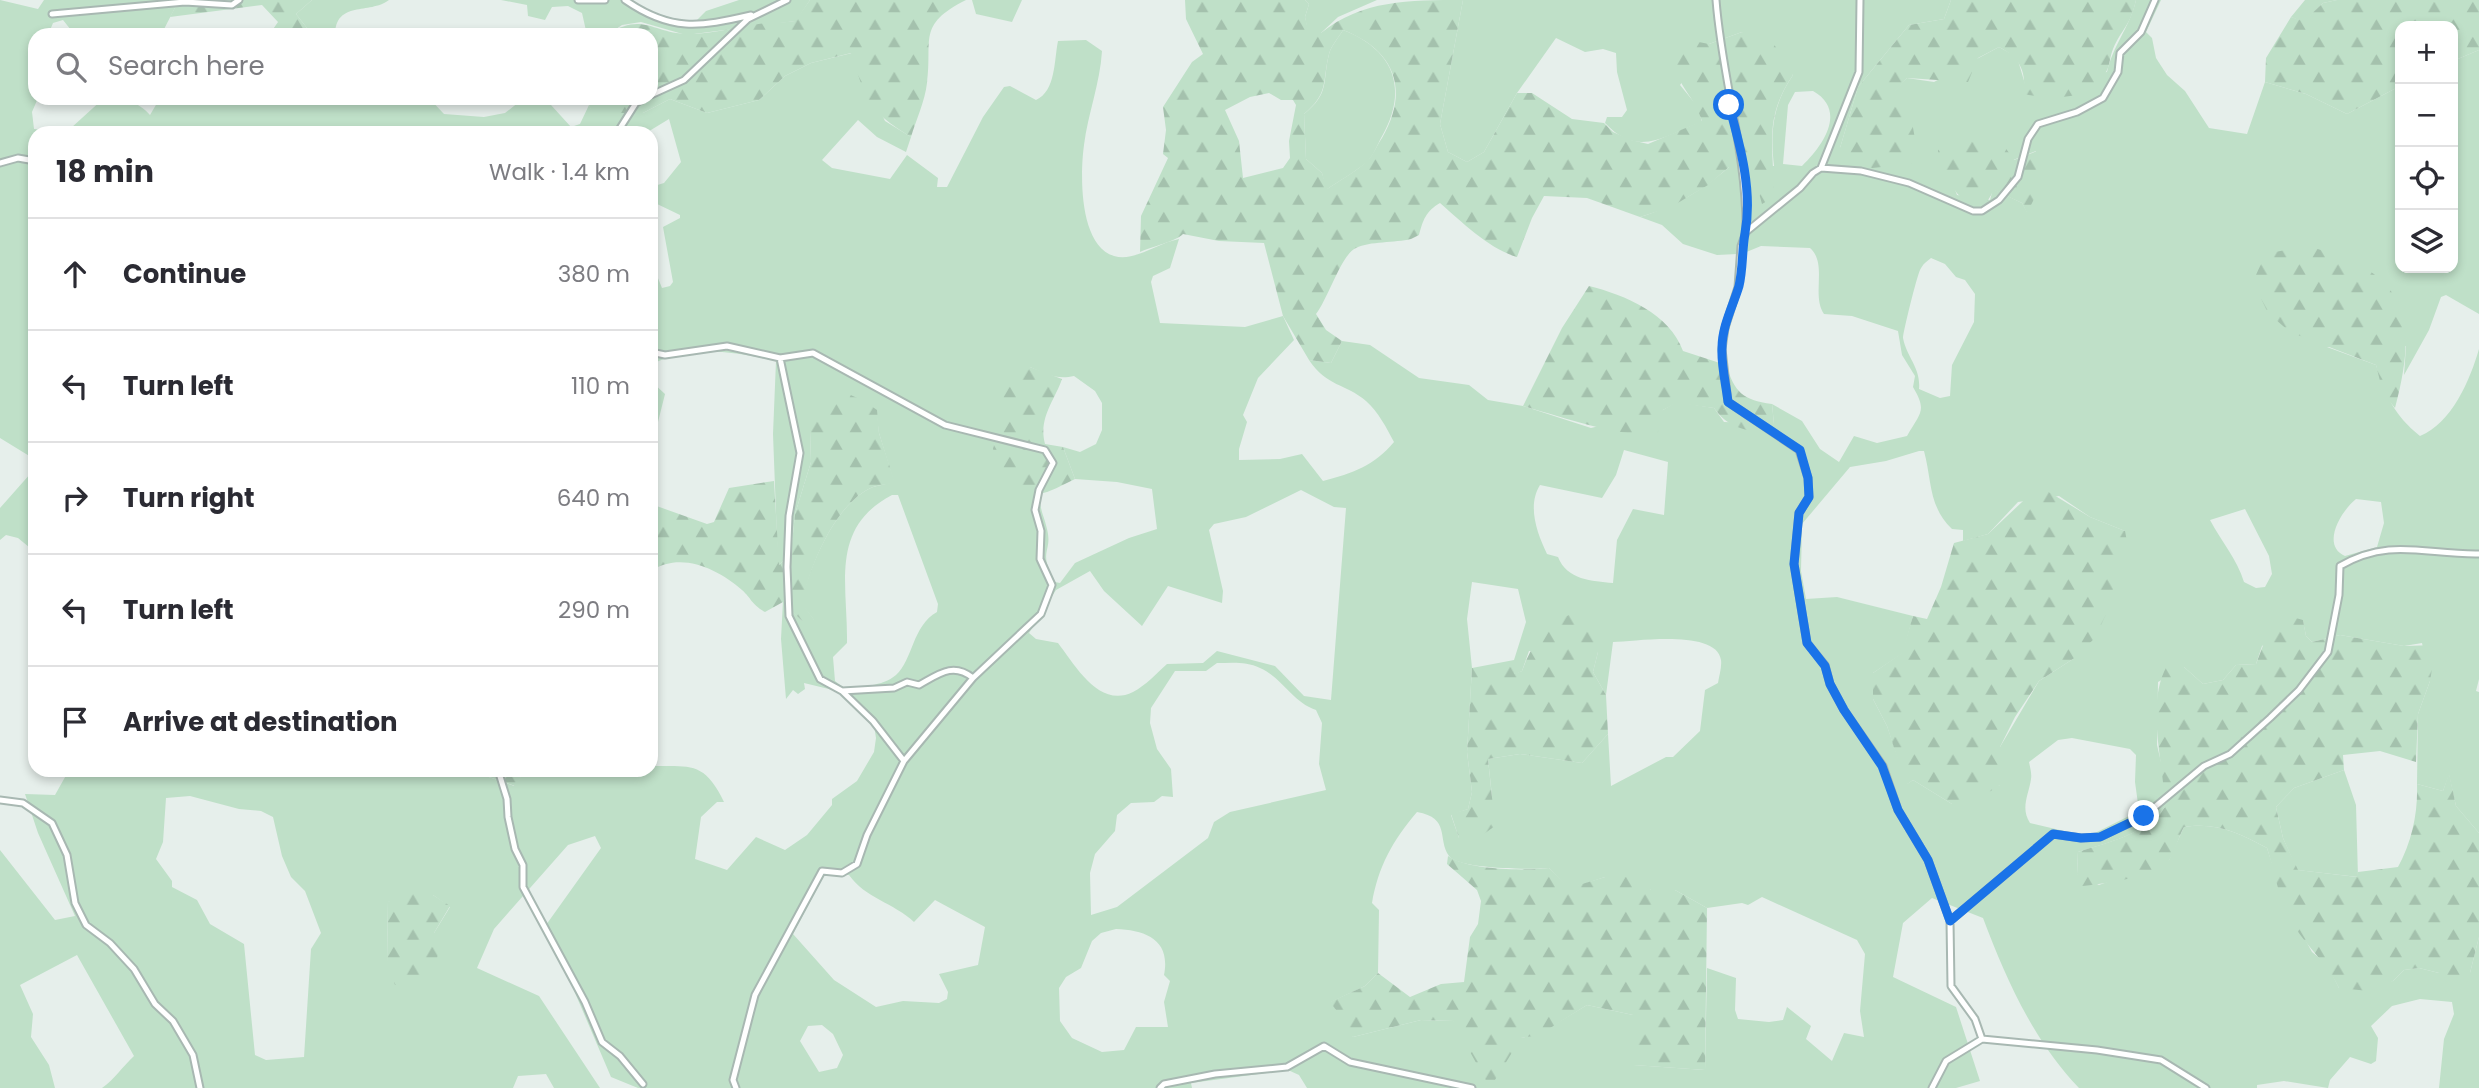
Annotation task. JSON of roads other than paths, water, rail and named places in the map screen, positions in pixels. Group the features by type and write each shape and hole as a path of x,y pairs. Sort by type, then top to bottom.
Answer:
{"street":[{"path":"52,14 185,2 232,5 239,0"},
{"path":"578,0 606,0"},
{"path":"625,0 655,19 681,25 717,23 760,13 787,0"},
{"path":"1716,0 1729,105 1743,163 1746,232 1741,246 1738,287 1725,328 1722,349 1728,402 1800,450 1808,478 1809,497 1799,513 1794,564 1807,643 1825,666 1830,684 1844,710 1882,766 1898,810 1928,860 1950,921 1951,986 1976,1019 1982,1039"},
{"path":"1746,232 1821,168 1859,72 1860,0"},
{"path":"1821,168 1861,171 1909,183 1973,211 1982,211 1999,200 2018,177 2028,139 2038,124 2077,112 2103,98 2118,72 2120,53 2141,32 2155,0"},
{"path":"658,92 684,80 698,64 760,13"},
{"path":"621,126 635,105"},
{"path":"0,163 18,158 28,160"},
{"path":"658,354 665,355 727,346 780,358 813,353 945,425 1045,450 1053,463 1039,490 1035,510 1041,531 1040,559 1052,585 1041,614 973,678 904,761 867,835 857,863 842,873 822,871 755,995 733,1080 736,1088"},
{"path":"780,358 800,453 789,516 786,566 789,616 820,678 842,691 886,736 904,761"},
{"path":"1950,921 2053,834 2081,838 2100,837 2144,816 2204,766 2230,754 2270,718 2299,690 2328,652 2339,595 2340,566 2357,556 2384,548 2479,554"},
{"path":"842,691 894,688 907,682 919,685 949,669 961,669 973,678"},
{"path":"500,777 507,799 515,849 523,865 523,887 585,1002 602,1042 620,1056 642,1084"},
{"path":"0,800 23,803 50,819 67,855 75,903 86,925 110,943 134,969 155,1004 179,1029 192,1055 200,1088"},
{"path":"1932,1088 1946,1061 1982,1039 2096,1050 2161,1060 2206,1088"},
{"path":"1160,1088 1164,1084 1215,1074 1286,1067 1324,1046 1350,1062 1472,1088"}]}
